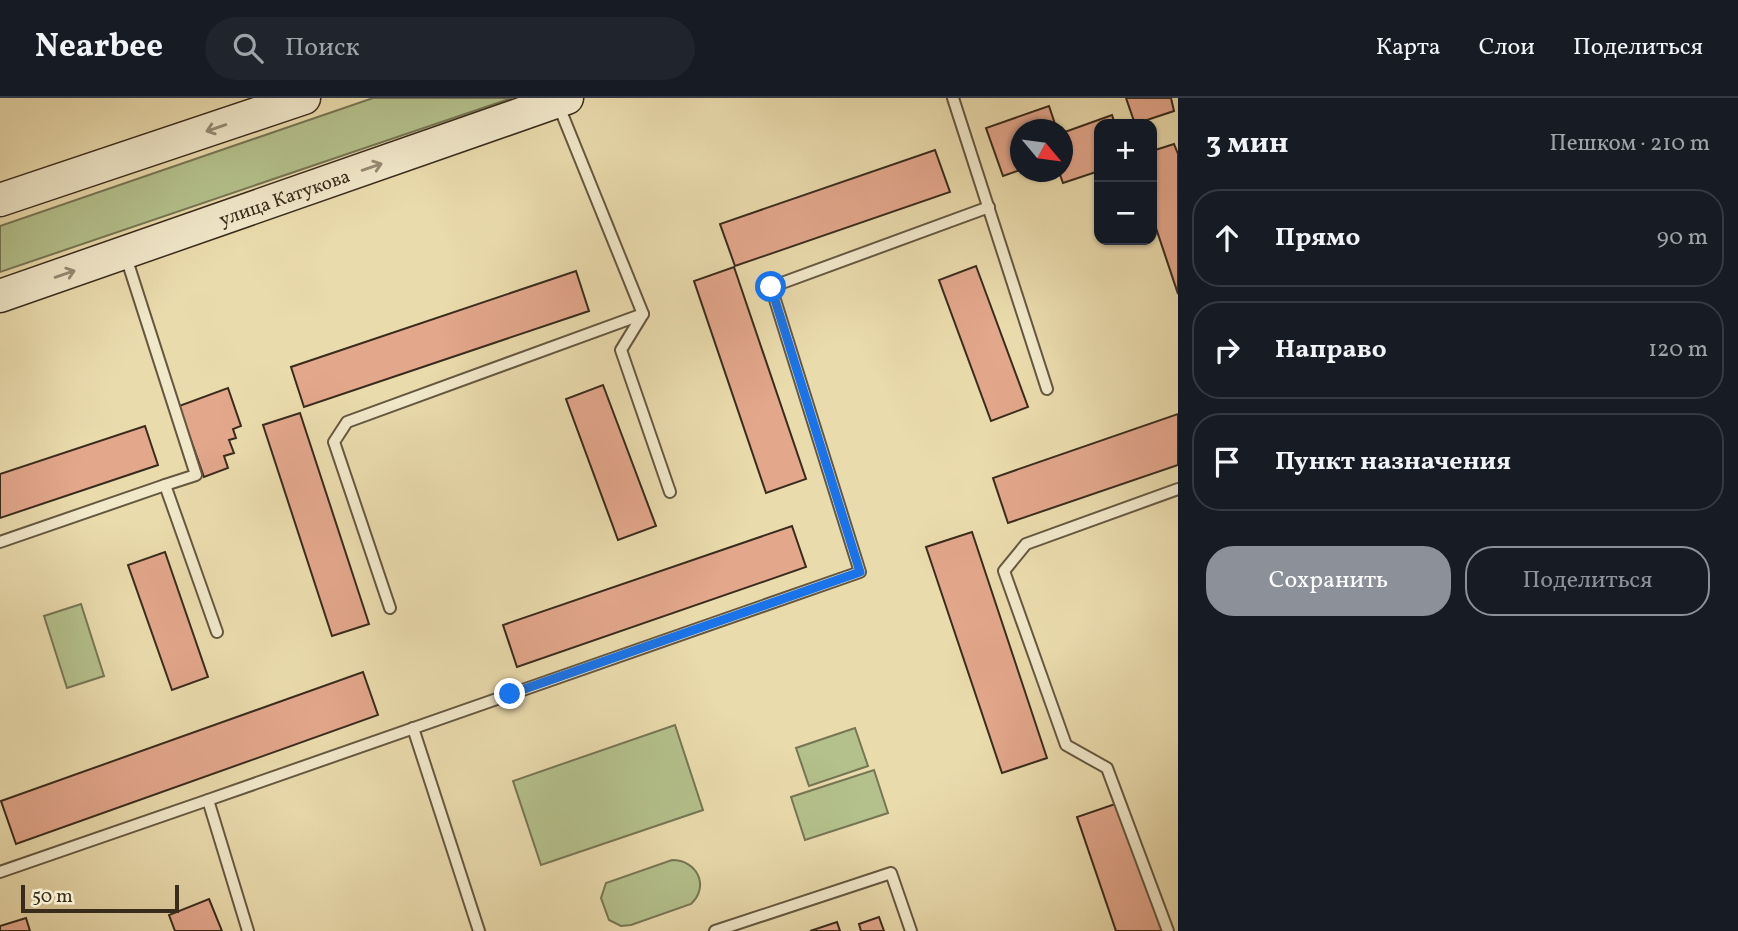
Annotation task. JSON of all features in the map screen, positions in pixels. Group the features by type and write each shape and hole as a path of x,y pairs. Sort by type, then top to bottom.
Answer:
{"main road":[{"path":"0,200 303,98"},
{"name":"улица Катукова","path":"0,296 562,100"}],"lane":[{"path":"953,98 1047,389"},
{"path":"562,100 643,314"},
{"path":"0,872 860,572 771,287 989,207"},
{"path":"0,542 197,475 125,254"},
{"path":"643,314 621,350 670,492"},
{"path":"390,608 334,442 347,422 643,314"},
{"path":"166,485 217,632"},
{"path":"1168,931 1107,768 1066,745 1004,571 1026,544 1178,489"},
{"path":"413,728 479,931"},
{"path":"208,800 248,931"},
{"path":"715,931 891,873 911,931"}],"green space":[{"path":"373,98 512,98 0,272 0,226"},
{"path":"81,604 104,676 67,688 44,616"},
{"path":"675,725 703,810 541,865 513,781"},
{"path":"855,728 868,766 809,786 796,748"},
{"path":"874,770 888,813 805,840 791,797"},
{"path":"672,860 688,864 698,875 700,890 691,904 631,925 621,926 609,920 601,898 606,883"}],"building":[{"path":"1126,98 1171,98 1174,111 1150,119 1133,119"},
{"path":"1049,106 1053,119 1012,119"},
{"path":"1010,120 1010,174 1003,176 986,128"},
{"path":"1094,121 1094,173 1073,180 1073,129"},
{"path":"1174,144 1178,154 1178,294 1157,231 1157,149"},
{"path":"935,150 950,192 735,266 720,224"},
{"path":"976,266 1028,407 991,421 939,280"},
{"path":"734,267 806,479 766,493 694,281"},
{"path":"576,271 589,311 304,407 291,367"},
{"path":"603,385 656,526 618,540 566,399"},
{"path":"228,388 241,426 233,429 236,438 229,440 234,453 224,456 228,468 204,477 179,406"},
{"path":"300,413 369,624 332,636 263,425"},
{"path":"1178,414 1178,465 1008,523 993,478"},
{"path":"145,426 158,465 0,518 0,474"},
{"path":"792,526 806,567 517,667 503,625"},
{"path":"972,532 1047,758 1002,773 926,547"},
{"path":"165,552 208,677 172,690 128,565"},
{"path":"363,672 378,715 16,844 1,801"},
{"path":"1118,803 1162,931 1116,931 1077,817"},
{"path":"209,899 222,931 175,931 169,915"},
{"path":"879,917 884,931 861,931 859,924"},
{"path":"26,918 30,931 0,931 0,926"},
{"path":"837,922 840,931 810,931"}],"route":[{"path":"510,694 860,572 771,287"}]}
